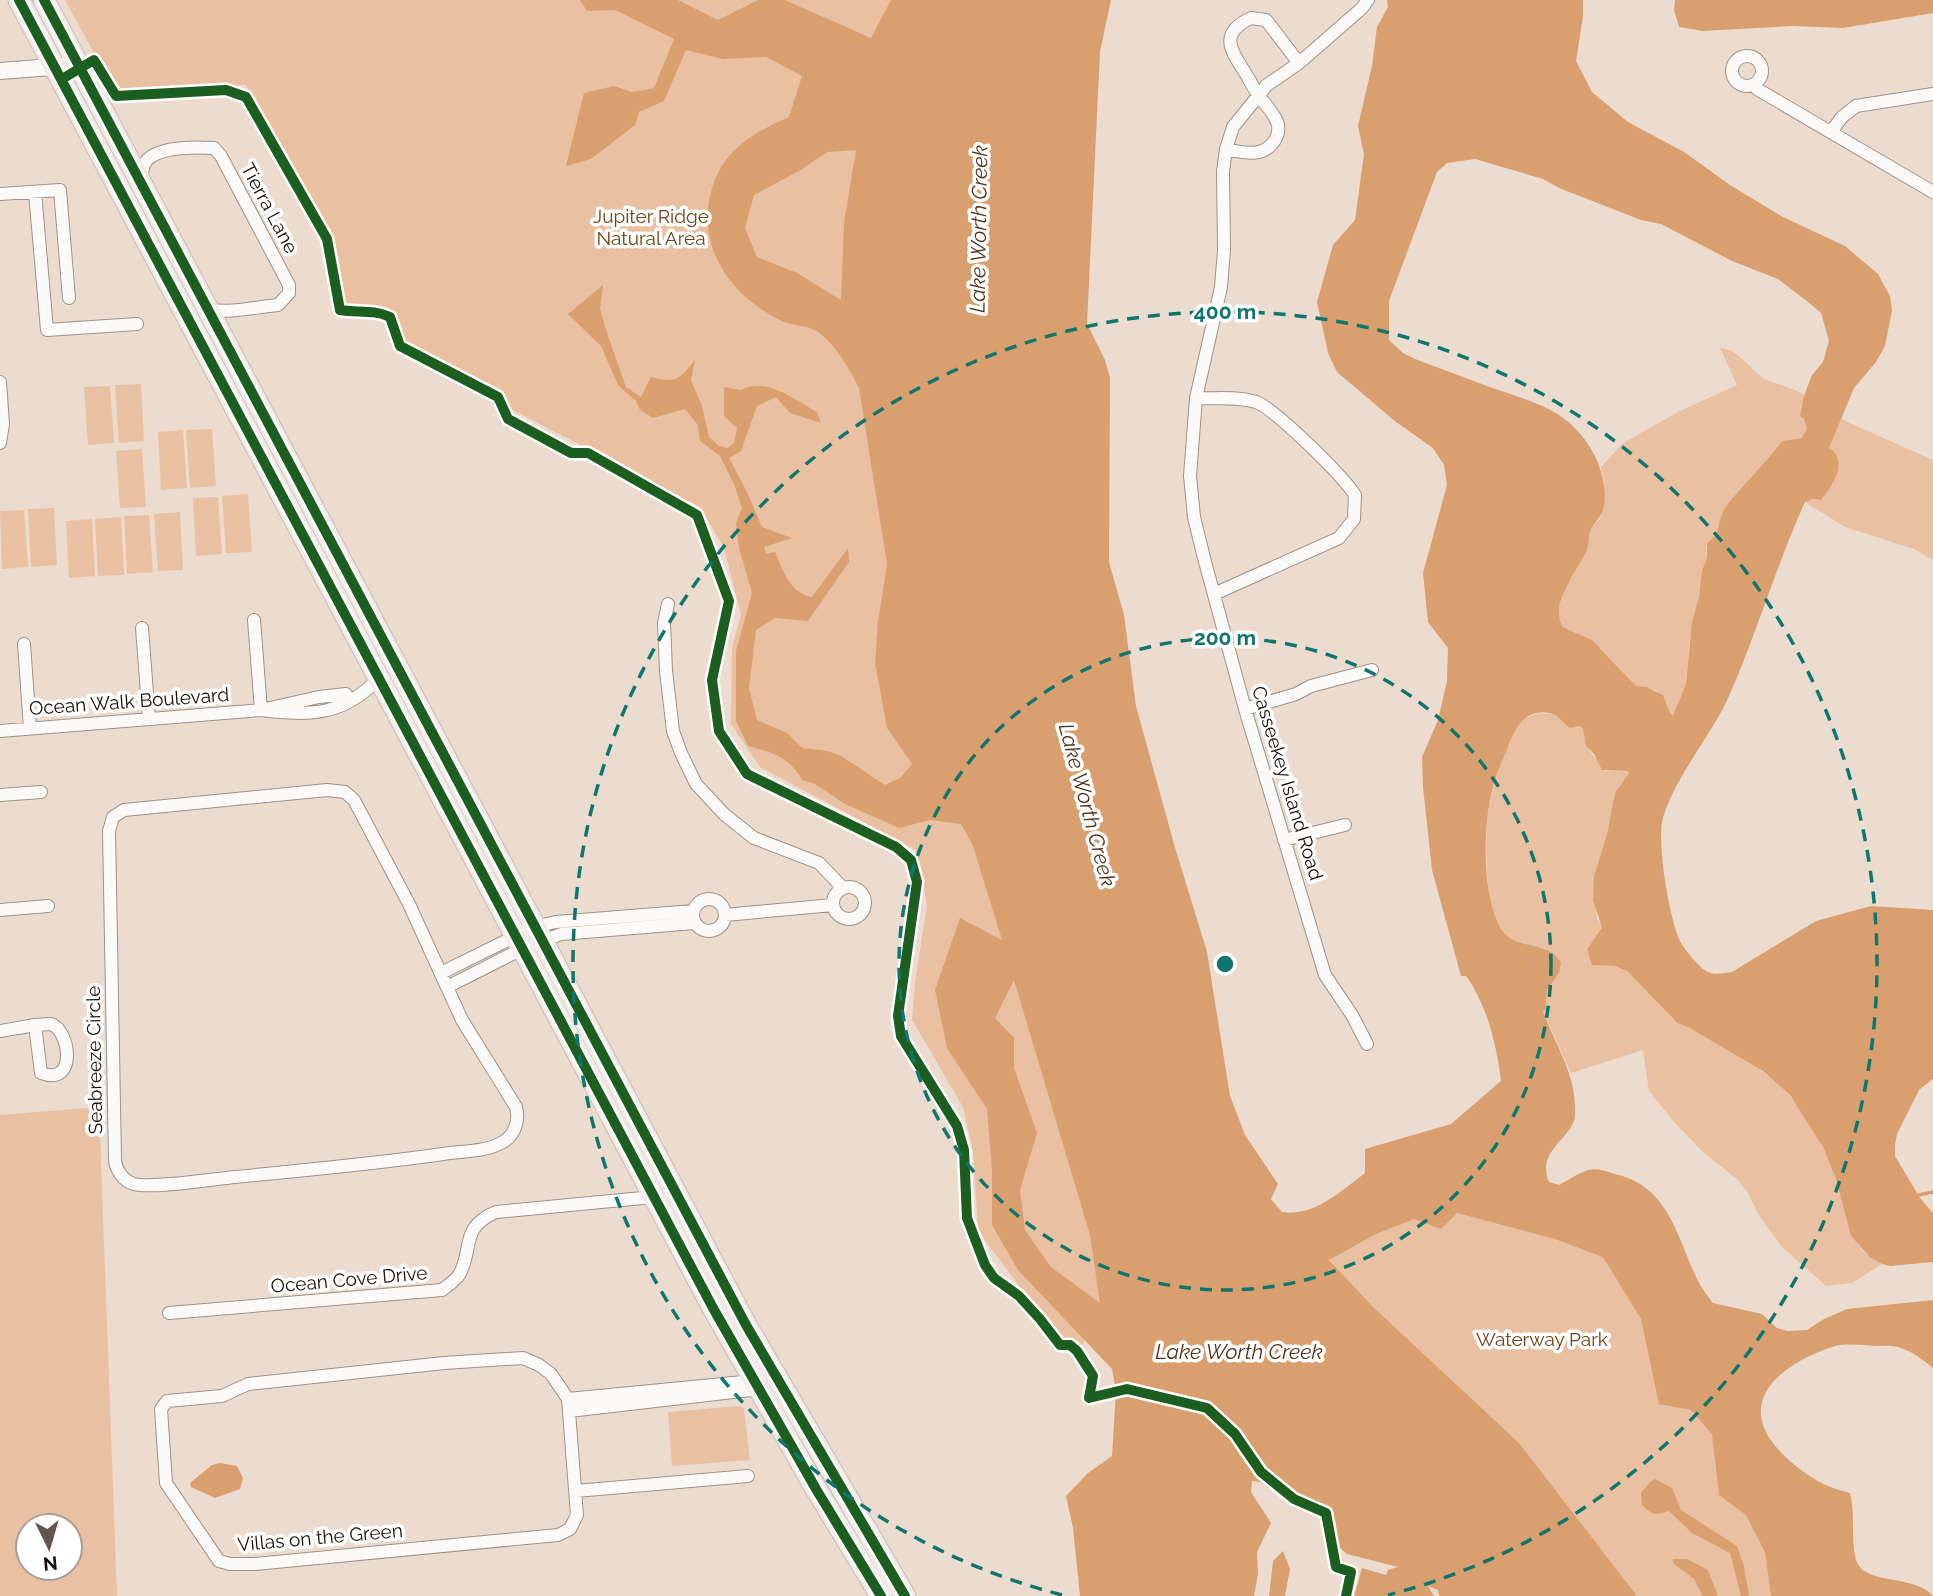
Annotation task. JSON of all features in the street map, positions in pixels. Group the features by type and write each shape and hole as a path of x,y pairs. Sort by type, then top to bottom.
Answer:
{"main road":[{"path":"19,0 389,675 528,939 677,1196 746,1325 905,1596"},
{"path":"44,0 208,309 389,675"},
{"path":"528,939 575,1048 653,1197 756,1385 881,1596"},
{"path":"575,1048 606,1089 656,1180 677,1196"},
{"path":"713,1308 728,1312 802,1434 818,1450"}],"street":[{"name":"Casseekey Island Road","path":"1364,4 1298,63 1267,85 1233,127 1223,172 1224,250 1221,287 1196,398 1190,476 1194,517 1245,709 1325,975 1352,1015 1367,1044"},
{"path":"1226,149 1254,153 1267,150 1275,140 1279,126 1272,110 1234,59 1230,44 1234,30 1251,18 1266,20 1298,63"},
{"path":"0,71 78,65"},
{"path":"1754,85 1933,192"},
{"path":"1831,132 1842,117 1856,106 1933,94"},
{"name":"Tierra Lane","path":"140,182 143,168 154,156 164,151 214,148 221,156 289,285 289,293 278,305 246,307 222,313 208,309"},
{"path":"0,194 60,190 69,298"},
{"path":"35,192 47,330 137,324"},
{"path":"0,382 3,424 0,443"},
{"path":"1196,398 1255,402 1271,410 1339,473 1355,495 1354,519 1339,538 1214,594"},
{"path":"668,604 664,623 665,659 673,731 696,784 725,815 754,838 819,863 843,888"},
{"path":"254,620 261,710"},
{"path":"142,628 149,719"},
{"path":"24,644 30,728"},
{"path":"1245,709 1296,694 1311,686 1371,670"},
{"name":"Ocean Walk Boulevard","path":"317,711 345,694 389,675"},
{"name":"Ocean Walk Boulevard","path":"261,710 291,714 326,711 363,695 389,675"},
{"name":"Ocean Walk Boulevard","path":"0,731 261,710 345,694"},
{"name":"Seabreeze Circle","path":"327,790 345,792 354,800 409,904 447,987 462,1020 517,1111 515,1128 510,1137 502,1143 493,1147 374,1164 180,1183 138,1185 129,1182 117,1169 113,1113 109,831 113,817 124,810 327,790"},
{"path":"0,795 41,792"},
{"path":"1284,840 1345,825"},
{"path":"843,888 855,888 863,894 865,903 863,912 855,918 844,918 836,912 833,905 834,896 843,888"},
{"path":"710,899 719,903 725,915 722,924 715,930 703,930 693,917 700,902 710,899"},
{"path":"725,915 833,905"},
{"path":"0,910 48,906"},
{"path":"447,987 556,922 693,917"},
{"path":"441,973 468,960 528,939"},
{"path":"468,960 475,972"},
{"path":"0,1031 35,1025"},
{"name":"Ocean Cove Drive","path":"169,1313 442,1290 458,1276 470,1237 475,1226 484,1217 496,1212 653,1197"},
{"name":"Villas on the Green","path":"523,1359 539,1364 551,1374 569,1405 577,1515 570,1529 558,1535 269,1563 230,1564 219,1561 166,1483 160,1409 167,1401 222,1396 247,1384 444,1363 523,1359"},
{"path":"569,1405 756,1385"},
{"path":"576,1491 748,1476"}],"green space":[{"name":"Jupiter Ridge Natural Area","path":"65,0 924,0 887,564 878,621 979,839 1079,1156 1104,1301 1081,1348 1062,1343 978,1231 973,1151 963,1107 912,1020 927,905 916,850 760,767 731,724 732,647 741,615 724,548 700,507 395,349 378,305 348,308 342,300 333,235 246,85 116,93"},
{"path":"1720,348 1738,355 1765,379 1805,396 1810,407 1812,428 1802,438 1782,441 1728,504 1719,529 1706,547 1707,558 1690,639 1686,684 1672,716 1657,691 1636,686 1601,649 1563,627 1559,618 1559,603 1586,552 1592,527 1600,519 1604,505 1601,467 1623,443 1678,412 1737,385"},
{"path":"141,384 144,441 119,443 115,385"},
{"path":"110,386 114,443 88,445 84,387"},
{"path":"1841,419 1933,460 1933,560 1914,549 1845,527 1805,502 1818,500 1833,482 1829,447"},
{"path":"212,429 216,486 190,488 186,430"},
{"path":"183,430 187,488 161,490 158,432"},
{"path":"142,449 146,507 120,508 116,451"},
{"path":"248,494 252,552 226,553 222,496"},
{"path":"218,497 222,554 196,556 193,498"},
{"path":"54,508 57,565 31,567 28,509"},
{"path":"24,510 28,567 2,569 0,511"},
{"path":"180,512 183,570 158,571 154,514"},
{"path":"149,515 153,572 127,574 124,516"},
{"path":"121,517 124,575 98,576 95,519"},
{"path":"92,519 95,576 69,578 66,521"},
{"path":"1539,713 1553,714 1570,728 1583,728 1589,750 1605,771 1628,771 1629,774 1615,793 1607,834 1594,876 1597,918 1602,927 1587,948 1593,965 1615,966 1627,971 1676,1023 1688,1026 1754,1066 1778,1084 1797,1104 1811,1124 1827,1157 1853,1237 1859,1246 1882,1264 1852,1283 1826,1286 1781,1246 1738,1180 1702,1151 1649,1091 1643,1050 1571,1073 1543,1011 1546,1009 1547,990 1552,984 1545,948 1513,941 1501,930 1494,916 1488,880 1488,814 1499,768 1516,726"},
{"path":"99,1107 117,1596 0,1596 0,1115"},
{"name":"Waterway Park","path":"1478,1207 1618,1258 1723,1441 1789,1596 1628,1596 1331,1286 1330,1246 1378,1225"},
{"path":"740,1406 744,1409 750,1460 672,1466 668,1412"}],"water":[{"name":"Lake Worth Creek","path":"580,0 678,0 718,20 758,0 785,0 871,38 891,0 1111,0 1100,52 1087,324 1105,360 1110,378 1109,562 1124,615 1136,706 1207,952 1230,1096 1245,1135 1278,1184 1271,1199 1282,1212 1305,1211 1337,1195 1365,1173 1365,1149 1451,1124 1501,1081 1490,1026 1473,987 1466,976 1461,976 1432,870 1423,787 1422,757 1438,720 1447,681 1448,648 1428,622 1423,573 1447,485 1444,465 1433,448 1396,422 1337,372 1328,353 1317,302 1333,245 1355,220 1364,154 1358,126 1372,66 1377,27 1388,7 1387,0 1583,0 1576,61 1592,92 1628,122 1684,152 1730,185 1783,217 1845,246 1878,274 1890,296 1892,310 1885,346 1876,362 1854,388 1829,448 1838,459 1837,473 1821,500 1805,502 1729,696 1668,803 1661,829 1661,844 1665,882 1677,933 1692,958 1703,969 1712,973 1732,972 1816,921 1871,906 1933,910 1933,1079 1919,1090 1897,1134 1895,1156 1920,1198 1933,1213 1933,1262 1890,1266 1870,1257 1851,1236 1836,1179 1823,1147 1790,1095 1763,1071 1677,1023 1627,971 1615,966 1592,965 1587,949 1602,928 1593,900 1594,876 1607,834 1615,793 1629,773 1602,770 1594,754 1586,746 1583,728 1570,728 1555,715 1540,712 1532,714 1520,723 1493,787 1487,818 1486,854 1492,906 1503,931 1518,942 1545,949 1561,962 1559,973 1547,990 1546,1009 1543,1011 1573,1087 1575,1115 1569,1131 1547,1161 1549,1182 1559,1185 1584,1171 1595,1169 1633,1180 1648,1190 1669,1216 1698,1281 1713,1303 1762,1314 1777,1328 1787,1331 1807,1330 1847,1309 1933,1300 1933,1368 1914,1354 1898,1347 1837,1346 1811,1355 1777,1378 1766,1392 1761,1407 1763,1423 1771,1441 1789,1460 1817,1481 1850,1493 1854,1552 1861,1568 1869,1574 1915,1585 1933,1596 1771,1596 1765,1552 1746,1515 1719,1495 1712,1434 1691,1410 1659,1404 1641,1319 1603,1257 1555,1239 1457,1213 1441,1229 1414,1219 1376,1234 1329,1260 1373,1307 1519,1443 1637,1596 1439,1596 1438,1590 1428,1586 1434,1596 1354,1596 1362,1568 1386,1575 1388,1570 1398,1567 1347,1554 1337,1545 1336,1530 1320,1506 1283,1498 1261,1482 1252,1481 1251,1492 1271,1523 1257,1552 1258,1574 1254,1596 1080,1596 1073,1528 1066,1496 1088,1473 1112,1456 1116,1391 1112,1369 1018,1270 992,1225 992,1171 987,1109 947,1048 935,990 960,918 1002,940 973,846 961,824 930,820 899,828 845,804 815,784 802,780 792,766 779,757 748,746 736,721 736,651 752,593 739,548 736,523 742,508 734,484 720,456 700,441 698,425 685,409 653,418 640,410 636,401 618,385 601,346 568,314 603,285 600,309 608,336 626,387 641,397 651,377 672,380 685,372 695,360 691,380 702,406 709,437 719,446 728,448 734,443 737,428 724,416 724,387 741,390 751,386 770,388 817,412 821,423 790,413 776,397 757,406 741,451 729,458 762,527 792,538 764,547 766,554 775,552 788,580 798,591 812,597 848,548 849,562 808,621 775,618 756,630 749,688 757,720 787,733 802,748 828,751 841,756 885,785 900,778 912,764 887,728 875,663 887,564 859,388 842,357 825,337 814,330 786,323 765,312 735,286 723,271 709,236 710,197 721,168 749,138 789,117 802,76 766,57 723,59 686,50 664,101 639,112 635,125 591,159 566,166 584,93 614,86 632,92 654,88 674,39 615,10 587,11","holes":["856,150 844,222 841,300 797,273 757,257 745,228 754,195 799,171 827,152","1475,159 1543,179 1559,188 1641,220 1661,224 1732,261 1778,279 1821,313 1829,341 1823,362 1812,375 1804,396 1800,416 1807,429 1802,438 1782,441 1727,505 1715,535 1707,543 1707,558 1692,622 1686,684 1673,716 1663,695 1646,687 1636,686 1592,640 1563,627 1560,620 1562,596 1587,550 1589,534 1604,506 1605,493 1600,467 1579,432 1551,410 1415,359 1403,353 1389,340 1389,301 1437,172 1447,163","1014,980 1090,1235 1100,1303 1051,1267 1025,1230 1020,1190 1037,1133 1014,1068 1014,1038 995,1018"]},
{"path":"1675,0 1933,0 1933,13 1843,28 1793,26 1703,31 1679,27 1674,10"},
{"path":"220,1463 237,1466 243,1478 240,1489 215,1498 191,1487 190,1483 212,1465"},
{"path":"1655,1479 1672,1488 1681,1510 1737,1546 1744,1566 1749,1596 1741,1596 1730,1553 1692,1533 1669,1511 1654,1514 1642,1505 1641,1493"},
{"path":"1283,1551 1290,1569 1285,1596 1269,1596 1273,1561"},
{"path":"1673,1559 1687,1559 1708,1570 1718,1596 1703,1596 1694,1579 1674,1564"}],"waterway":[{"path":"1919,1195 1933,1192"}],"cycle path":[{"path":"19,0 713,1308 816,1489 881,1596"},
{"path":"44,0 746,1325 905,1596"},
{"path":"62,79 94,60 116,96 226,90 246,97 327,239 340,310 371,312 390,317 400,346 498,397 508,419 571,453 588,453 697,515 729,601 712,680 719,731 747,774 896,847 911,860 917,882 898,1016 901,1036 957,1126 964,1150 967,1218 985,1265 994,1278 1019,1296 1060,1345 1070,1345 1077,1351 1093,1376 1089,1398 1127,1389 1207,1408 1235,1434 1261,1472 1294,1499 1326,1513 1336,1567 1351,1572 1346,1596"}]}
